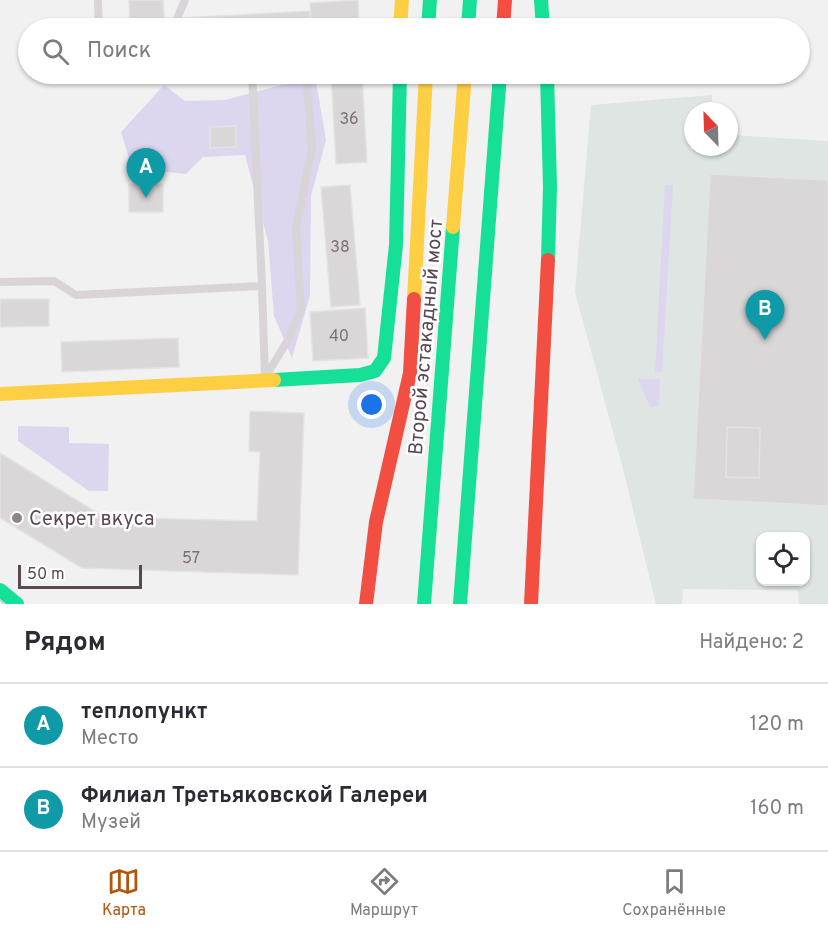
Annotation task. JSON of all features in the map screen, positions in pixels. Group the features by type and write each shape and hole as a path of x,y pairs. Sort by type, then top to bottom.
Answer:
{"main road":[{"path":"401,18 402,0"},
{"path":"429,18 430,0"},
{"path":"469,18 470,0"},
{"path":"504,18 505,0"},
{"path":"541,0 542,18"},
{"path":"0,394 360,375 375,371 384,358 396,245 400,84"},
{"path":"366,604 376,522 410,373 425,84"},
{"name":"Второй эстакадный мост","path":"424,604 464,84"},
{"path":"460,604 499,84"},
{"path":"531,604 550,187 548,84"},
{"path":"0,590 18,604"}],"lane":[{"path":"98,0 99,18"},
{"path":"177,18 185,0"},
{"path":"252,84 265,379"},
{"path":"265,379 288,340 301,309 296,228 312,148 307,84"},
{"path":"0,282 54,281 76,295 262,286"}],"shaded area":[{"path":"285,84 316,84 326,140 311,196 310,296 292,358 274,316 268,241 245,155 203,157 186,174 132,168 121,132 164,85 185,101 225,100"},
{"path":"712,95 712,102 684,102 684,156 738,156 738,136 828,141 828,604 799,604 798,590 683,589 682,604 656,604 623,469 575,292 591,105"},
{"path":"665,185 673,185 662,372 655,372"},
{"path":"638,379 660,379 659,406 650,407"},
{"path":"18,426 69,427 69,443 109,444 108,491 89,491 18,441"}],"building":[{"path":"129,0 163,0 164,18 130,18"},
{"path":"358,0 359,18 311,18 310,3"},
{"path":"310,11 310,18 183,18"},
{"path":"332,84 363,84 367,162 336,164"},
{"path":"236,126 236,147 210,148 210,127"},
{"path":"710,174 828,180 828,506 693,499"},
{"path":"129,184 163,184 163,212 129,212"},
{"path":"350,185 360,305 331,307 321,187"},
{"path":"0,299 49,299 49,326 0,327"},
{"path":"365,308 368,358 313,361 310,312"},
{"path":"178,338 179,367 62,372 61,342"},
{"path":"250,411 304,413 298,575 82,568 0,518 0,453 104,517 257,521 260,452 249,451"},
{"path":"727,427 760,428 759,478 726,477"}],"tram line":[{"path":"0,600 4,604"}],"traffic: fast":[{"path":"429,18 430,0"},
{"path":"469,18 470,0"},
{"path":"541,0 542,18"},
{"path":"274,380 360,375 375,371 384,358 396,245 400,84"},
{"path":"460,604 499,84"},
{"path":"547,84 550,187 548,260"},
{"path":"424,604 453,227"},
{"path":"0,590 17,604"}],"traffic: slow":[{"path":"401,18 402,0"},
{"path":"414,299 425,84"},
{"path":"453,227 464,84"},
{"path":"0,394 274,380"}],"traffic: jam":[{"path":"504,18 505,0"},
{"path":"531,604 548,260"},
{"path":"366,604 376,522 410,373 414,299"}],"place":[{"name":"теплопункт","path":"146,198"},
{"name":"Филиал Третьяковской Галереи","path":"765,340"},
{"name":"Секрет вкуса","path":"17,518"}]}
